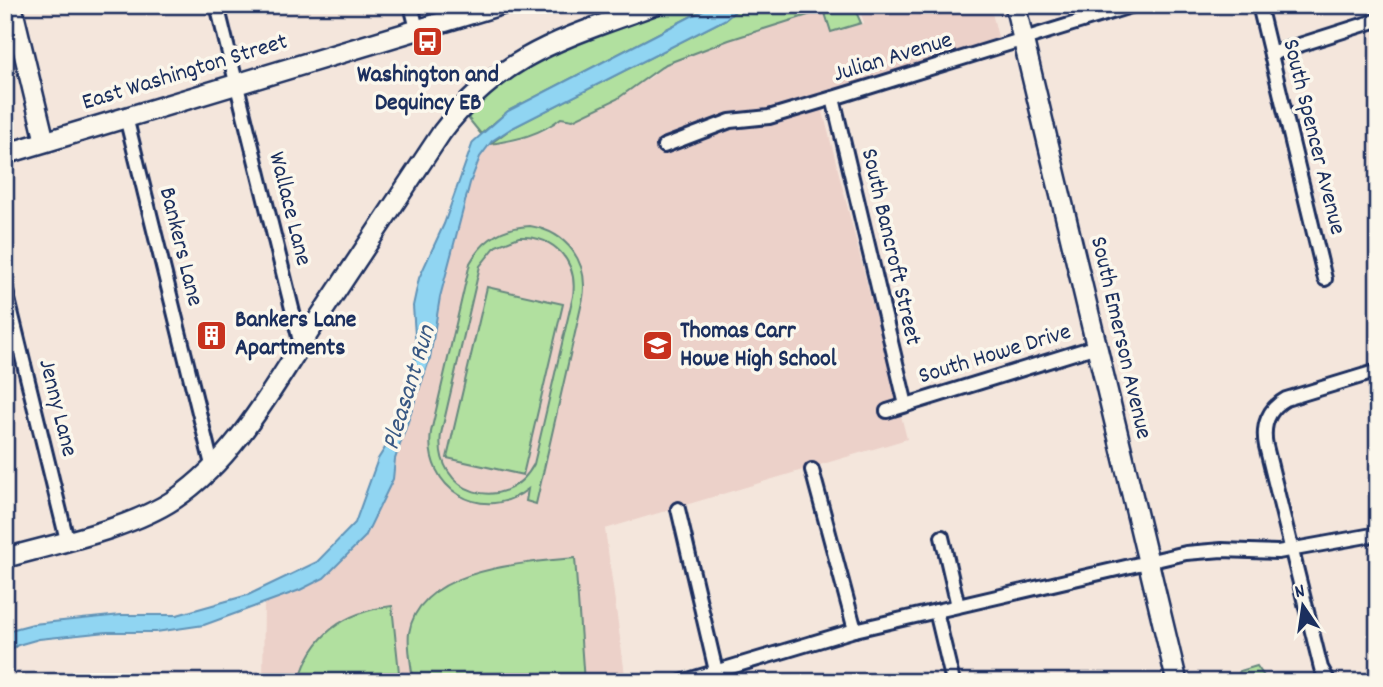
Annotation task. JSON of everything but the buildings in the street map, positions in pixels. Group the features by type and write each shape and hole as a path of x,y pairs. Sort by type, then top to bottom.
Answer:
{"main road":[{"name":"East Washington Street","path":"5,154 500,5"},
{"name":"South Emerson Avenue","path":"1015,5 1177,682"}],"street":[{"path":"12,5 45,142"},
{"name":"Wallace Lane","path":"218,5 301,345"},
{"path":"411,5 417,29"},
{"path":"5,558 153,511 213,469 261,406 442,132 474,93 506,67 541,48 655,5"},
{"name":"Julian Avenue","path":"664,146 730,121 769,117 1134,5"},
{"name":"South Spencer Avenue","path":"1259,5 1325,279"},
{"path":"1271,54 1378,20"},
{"name":"South Bancroft Street","path":"834,98 906,405"},
{"name":"Bankers Lane","path":"126,117 213,469"},
{"name":"Jenny Lane","path":"5,287 67,540"},
{"name":"South Howe Drive","path":"887,411 1097,346"},
{"path":"1329,682 1321,668 1265,441 1268,416 1278,404 1290,397 1378,371"},
{"path":"812,470 855,630"},
{"path":"678,509 716,671"},
{"path":"681,682 855,630 1148,562 1200,551 1268,553 1378,534"},
{"path":"942,537 958,606"},
{"path":"936,611 953,682"}],"shaded area":[{"name":"Thomas Carr Howe High School","path":"858,5 990,5 999,41 819,96 907,439 605,529 626,682 263,682 264,601 300,590 324,578 365,537 392,479 395,459 430,358 440,297 470,183 479,157 490,144 515,141 548,129 561,118 650,78 666,64 729,40 825,10 832,32 864,23"}],"green space":[{"path":"679,5 713,5 508,111 481,134 468,118 491,92 518,70 557,51"},
{"path":"742,5 853,5 861,23 831,32 824,10 729,40 666,64 617,99 573,120 561,118 545,129 527,136 490,144 512,128 726,19"},
{"path":"520,227 543,229 565,242 573,251 582,272 583,298 536,504 526,501 528,489 510,499 492,503 475,502 459,495 446,484 436,470 431,452 431,432 470,263 488,241 503,232","holes":["519,237 532,238 553,246 567,261 574,283 573,296 534,464 522,480 507,490 490,494 474,491 460,484 448,471 442,455 441,434 480,266 496,246"]},
{"path":"487,287 563,304 523,475 447,458"},
{"path":"575,558 584,682 413,682 409,633 417,611 432,595 452,582 477,573"},
{"path":"392,606 400,682 299,682 312,651 332,628 359,614"},
{"path":"1257,666 1268,682 1235,682 1240,671"}],"water":[{"name":"Pleasant Run","path":"713,5 742,5 726,19 512,128 492,141 480,157 470,183 440,297 430,358 395,459 393,479 365,537 324,578 300,590 204,625 156,632 107,632 39,639 18,645 5,653 5,636 14,629 33,624 121,615 177,615 248,595 317,562 355,523 378,459 390,440 414,365 416,350 413,306 419,278 444,224 473,142 508,111"}],"place":[{"name":"Washington and Dequincy EB","path":"428,42"},
{"name":"Bankers Lane Apartments","path":"212,335"},
{"name":"Thomas Carr Howe High School","path":"657,346"}]}
